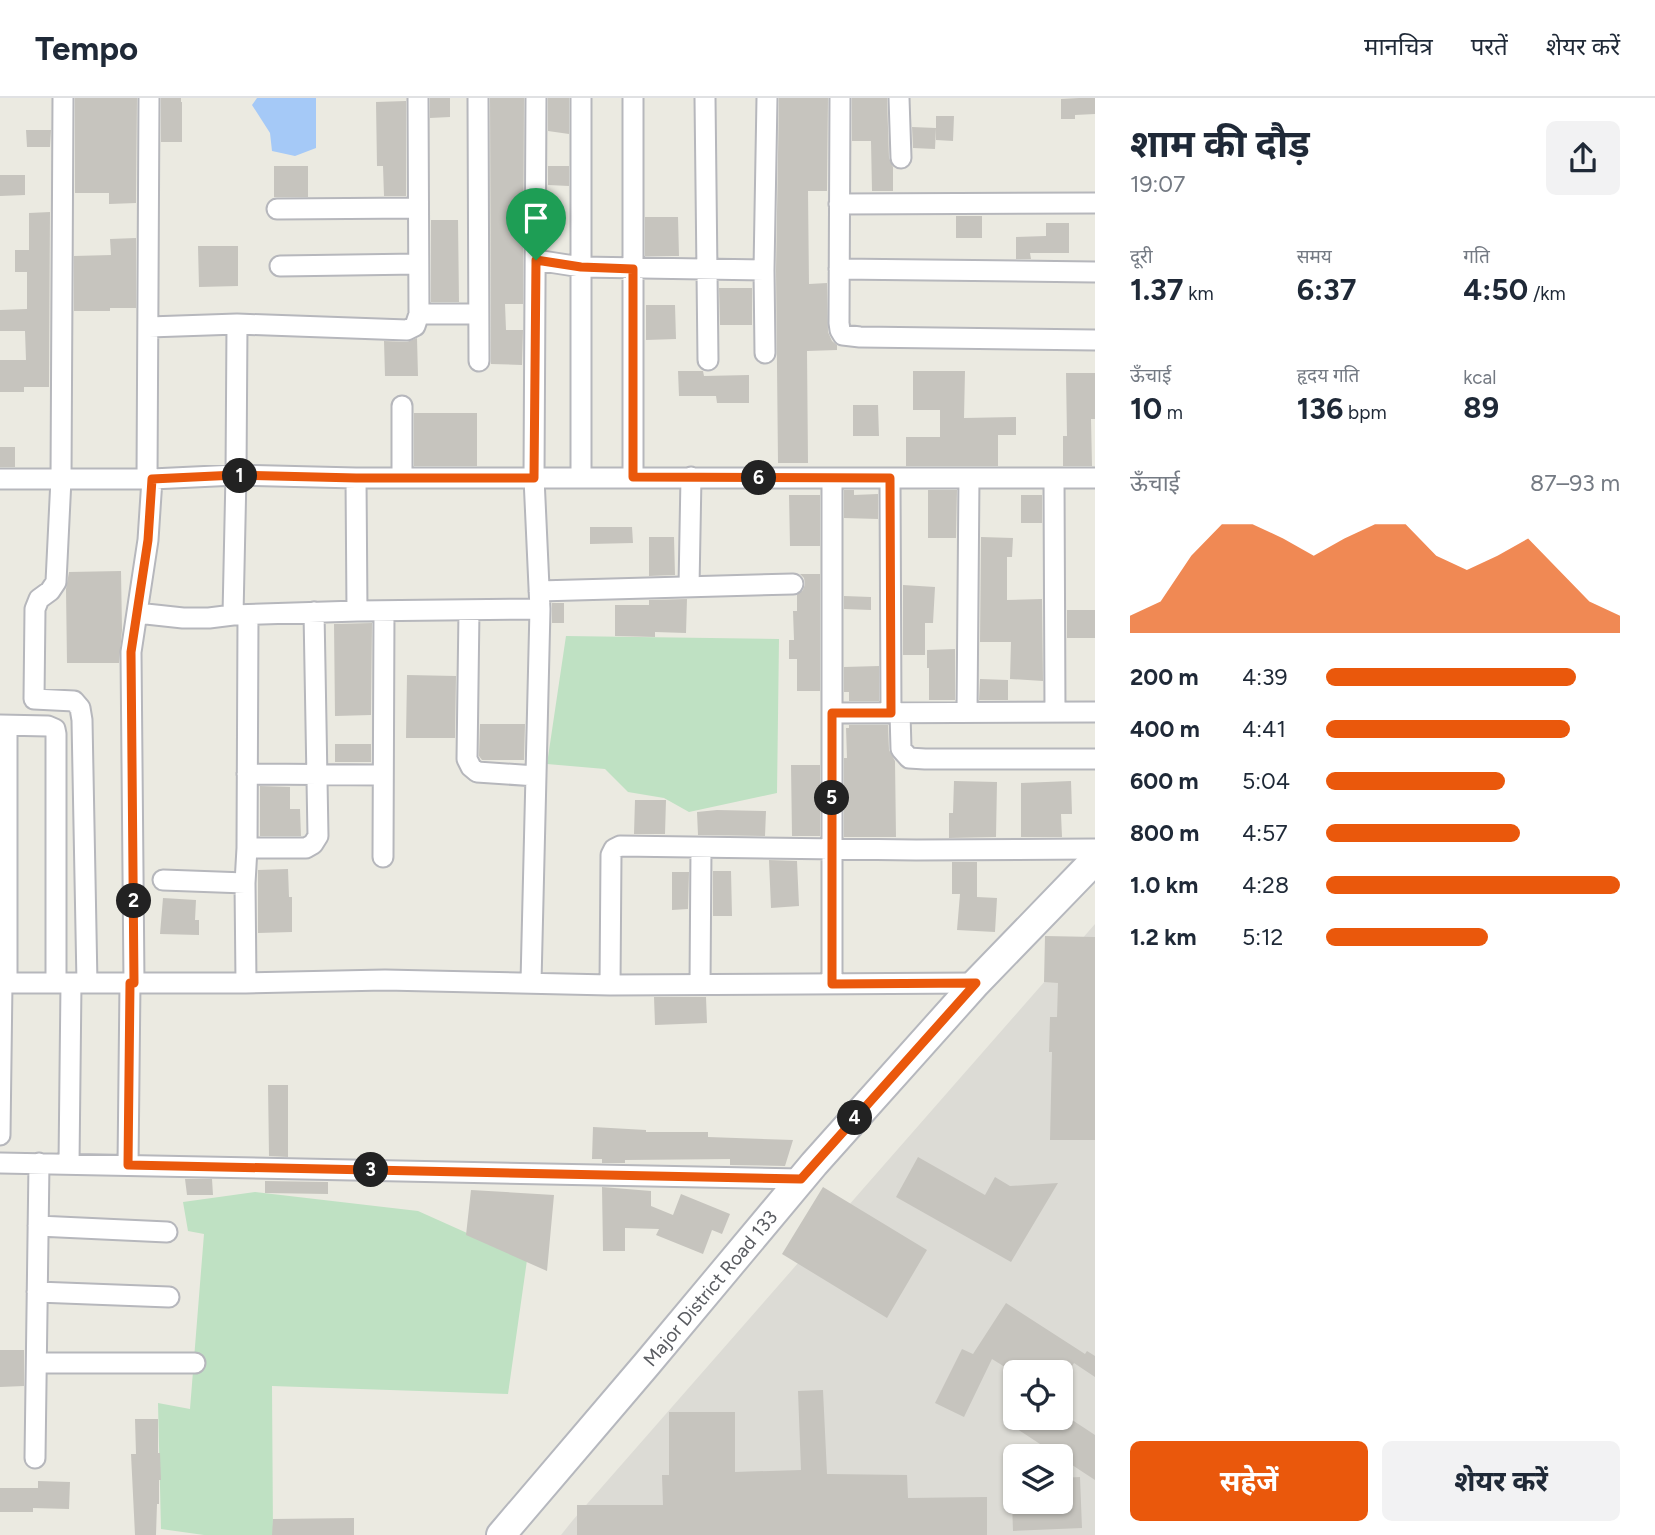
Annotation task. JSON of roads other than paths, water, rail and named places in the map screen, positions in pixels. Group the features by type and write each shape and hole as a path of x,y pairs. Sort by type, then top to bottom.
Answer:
{"main road":[{"name":"Major District Road 133","path":"501,1535 801,1179 976,983 1095,860"}],"street":[{"path":"33,726 35,609 38,599 50,591 56,582 61,479 63,98"},
{"path":"128,1165 132,983 131,652 148,540 150,479 149,98"},
{"path":"149,327 237,324 407,330 415,326 419,314 418,98"},
{"path":"478,98 479,361"},
{"path":"531,982 540,600 534,478 536,98"},
{"path":"581,98 581,477"},
{"path":"633,98 633,477"},
{"path":"705,98 708,360"},
{"path":"765,353 767,98"},
{"path":"840,98 839,269 840,330 843,335 1095,340"},
{"path":"899,98 901,158"},
{"path":"839,204 1095,203"},
{"path":"277,209 418,208"},
{"path":"536,260 581,267 764,270"},
{"path":"280,266 418,264"},
{"path":"839,269 1095,272"},
{"path":"419,314 478,314"},
{"path":"237,324 236,475 247,774 247,983"},
{"path":"402,406 402,478"},
{"path":"0,479 150,479 236,475 356,478 1095,478"},
{"path":"689,587 691,477"},
{"path":"356,478 357,611"},
{"path":"832,478 832,984"},
{"path":"890,478 895,713 901,749 909,758 925,759 1095,760"},
{"path":"967,712 969,478"},
{"path":"1054,478 1055,712"},
{"path":"137,613 209,618 314,612 469,610 540,600 689,587 793,584"},
{"path":"469,610 467,759 477,772 536,776"},
{"path":"383,857 384,611"},
{"path":"247,848 306,848 313,844 318,836 314,612"},
{"path":"34,699 74,701 80,708 82,720 72,983 69,1164"},
{"path":"832,713 1095,712"},
{"path":"0,1135 4,725 48,726 55,729 72,983"},
{"path":"247,774 383,775"},
{"path":"610,985 611,855 614,849 620,846 916,850 1095,849"},
{"path":"700,984 701,848"},
{"path":"163,880 245,883"},
{"path":"3,983 976,983"},
{"path":"0,1163 801,1179"},
{"path":"35,1458 39,1163"},
{"path":"38,1226 167,1232"},
{"path":"37,1292 169,1297"},
{"path":"37,1363 195,1363"}],"water":[{"path":"257,98 316,98 316,148 295,156 272,151 270,133 252,105"}]}
